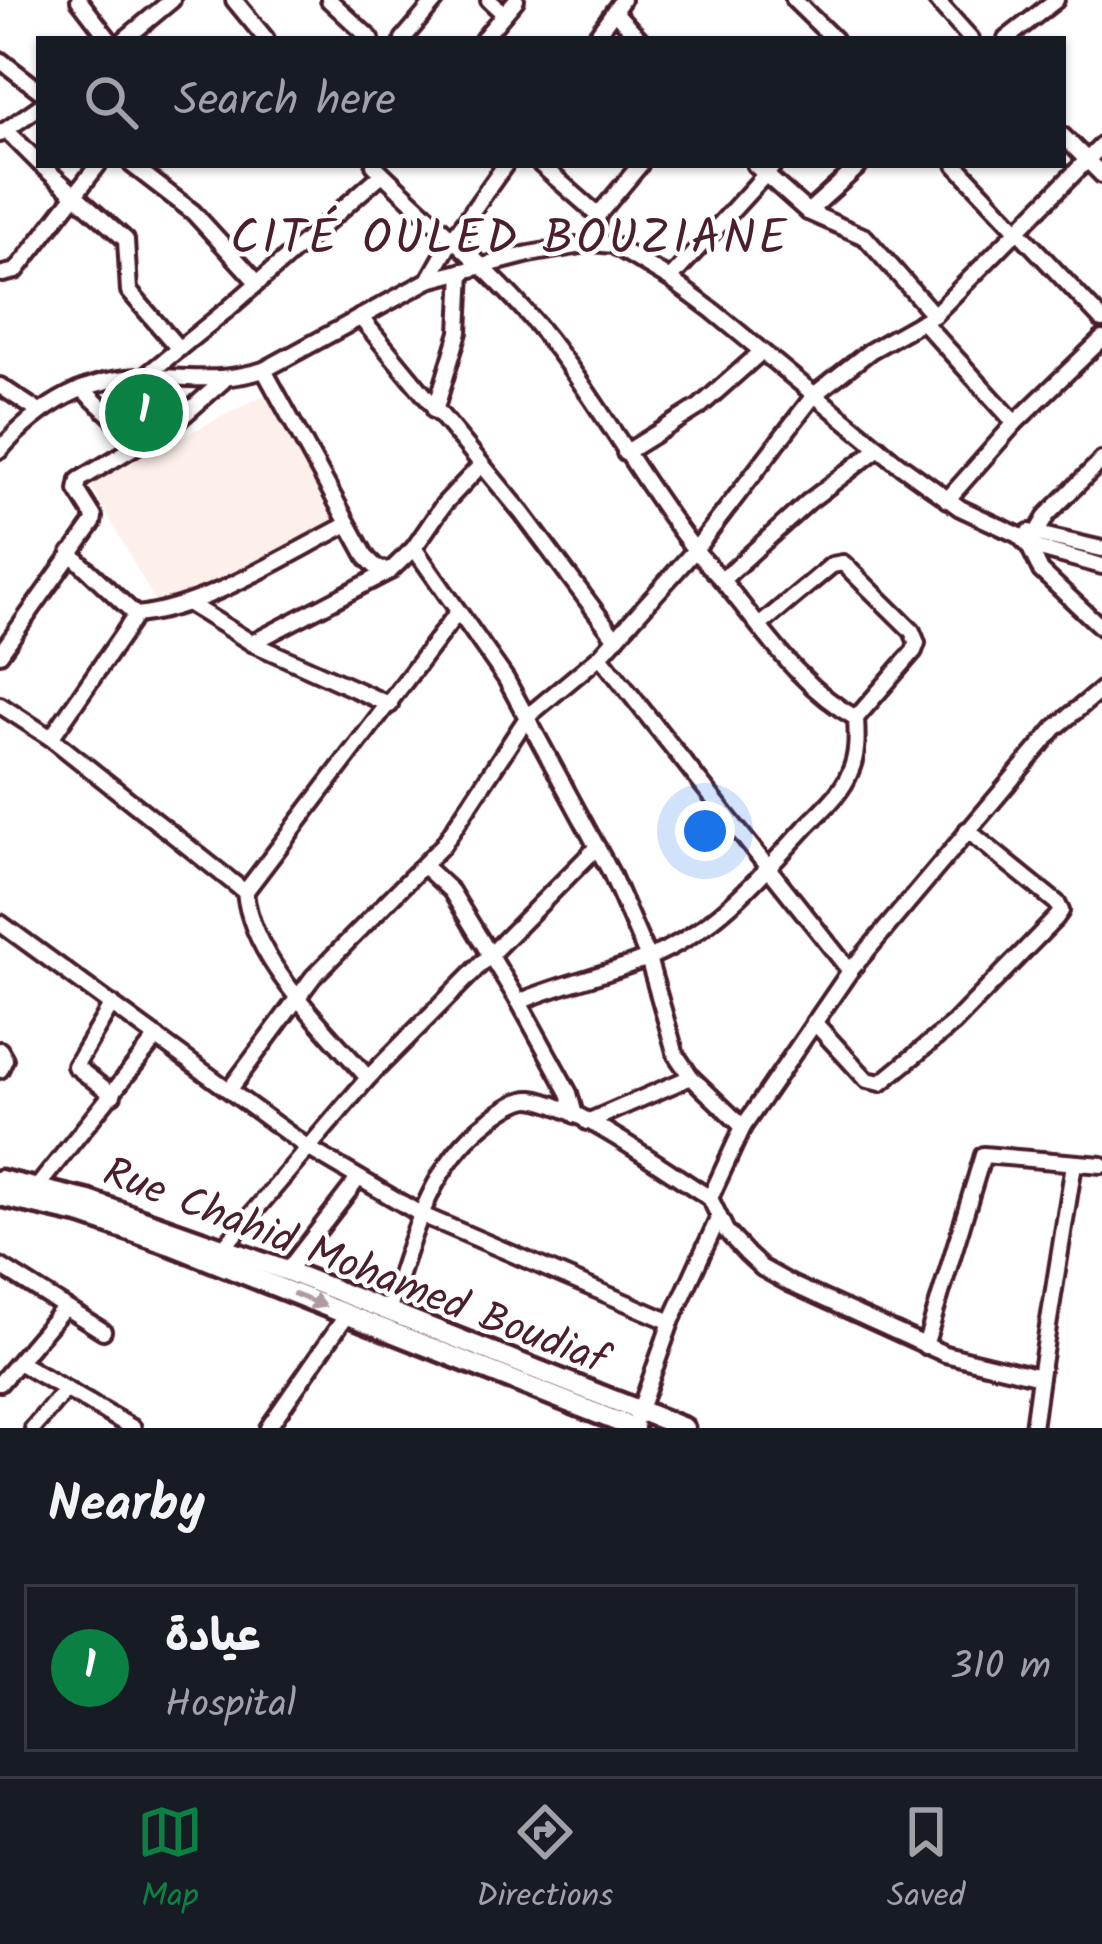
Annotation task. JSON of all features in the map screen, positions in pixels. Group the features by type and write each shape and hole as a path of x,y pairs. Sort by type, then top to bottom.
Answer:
{"main road":[{"name":"Rue Chahid Mohamed Boudiaf","path":"0,1180 38,1186 287,1271 388,1311 635,1423"},
{"name":"Rue Chahid Mohamed Boudiaf","path":"0,1196 83,1214 136,1232 635,1423 684,1428"}],"street":[{"path":"79,0 108,36"},
{"path":"129,36 172,0"},
{"path":"235,0 264,36"},
{"path":"329,0 368,36"},
{"path":"406,36 436,0"},
{"path":"489,0 504,14"},
{"path":"486,36 516,0"},
{"path":"794,0 831,36"},
{"path":"936,0 968,36"},
{"path":"1010,36 1056,0"},
{"path":"596,36 618,6 638,36"},
{"path":"0,60 36,88"},
{"path":"36,109 3,132 36,161"},
{"path":"1066,139 1102,176"},
{"path":"230,1089 297,996 442,845 528,716 616,639 695,550 815,394 870,351 929,319 1102,145"},
{"path":"44,168 126,240 129,291 179,349"},
{"path":"1,273 16,271 95,168"},
{"path":"429,280 503,168"},
{"path":"545,168 598,215"},
{"path":"593,243 598,215 637,168"},
{"path":"808,212 857,168"},
{"path":"959,168 1102,320"},
{"path":"144,377 257,282 378,169 451,241 484,266 554,346 695,550 810,685 856,718"},
{"path":"670,279 765,169 808,212 865,237 1015,423"},
{"path":"153,171 257,282"},
{"path":"0,450 38,411 82,389 144,377 223,381 263,370 429,280 593,243 627,250 670,279 947,500 1102,566"},
{"path":"434,411 448,379 459,332 462,271"},
{"path":"360,317 616,639"},
{"path":"947,500 1015,423 1102,339"},
{"path":"625,453 699,406 760,352"},
{"path":"263,370 372,564 390,571"},
{"path":"0,654 94,521 76,484 90,470 175,423 223,381"},
{"path":"0,386 38,411"},
{"path":"82,389 140,443"},
{"path":"722,580 808,502 879,448"},
{"path":"1026,537 1102,460"},
{"path":"252,644 390,571 481,465"},
{"path":"51,738 136,615 189,604 348,524"},
{"path":"1026,537 1102,549"},
{"path":"1026,537 1041,571 1102,628"},
{"path":"414,548 506,679 597,847 648,958 676,1055 691,1077 743,1127"},
{"path":"70,554 136,615"},
{"path":"520,1002 648,958 714,920 849,777 857,741 856,718 916,643 912,632 848,566 837,562 759,626"},
{"path":"189,604 252,644 390,705"},
{"path":"245,892 457,613"},
{"path":"600,656 850,971"},
{"path":"710,1198 743,1127 850,971 1055,728 1102,689"},
{"path":"0,705 51,738 245,892 252,928 297,996 368,1078"},
{"path":"814,1022 867,1080 881,1083 953,1024 1056,918 1061,911 1057,903 967,830"},
{"path":"223,1248 368,1078 597,847"},
{"path":"424,866 451,891 492,953 581,1119"},
{"path":"0,923 308,1148 358,1178 422,1215 671,1322"},
{"path":"112,1004 76,1066 113,1095"},
{"path":"38,1186 157,1037"},
{"path":"0,1050 4,1059 0,1070"},
{"path":"581,1119 691,1077"},
{"path":"388,1311 422,1215 454,1150 503,1110 533,1099 581,1119 710,1198 718,1219 762,1268 925,1346 1040,1377"},
{"path":"925,1346 983,1155 1102,1165"},
{"path":"1033,1428 1074,1164"},
{"path":"287,1271 358,1178"},
{"path":"635,1423 671,1322 718,1219"},
{"path":"0,1266 103,1331"},
{"path":"0,1383 63,1309"},
{"path":"268,1428 346,1316"},
{"path":"20,1363 133,1428"},
{"path":"33,1428 66,1389"}],"shaded area":[{"path":"270,392 335,522 161,612 90,484"}],"place":[{"name":"عيادة","path":"144,413"}],"district":[{"name":"CITÉ OULED BOUZIANE","path":"510,236"}]}
